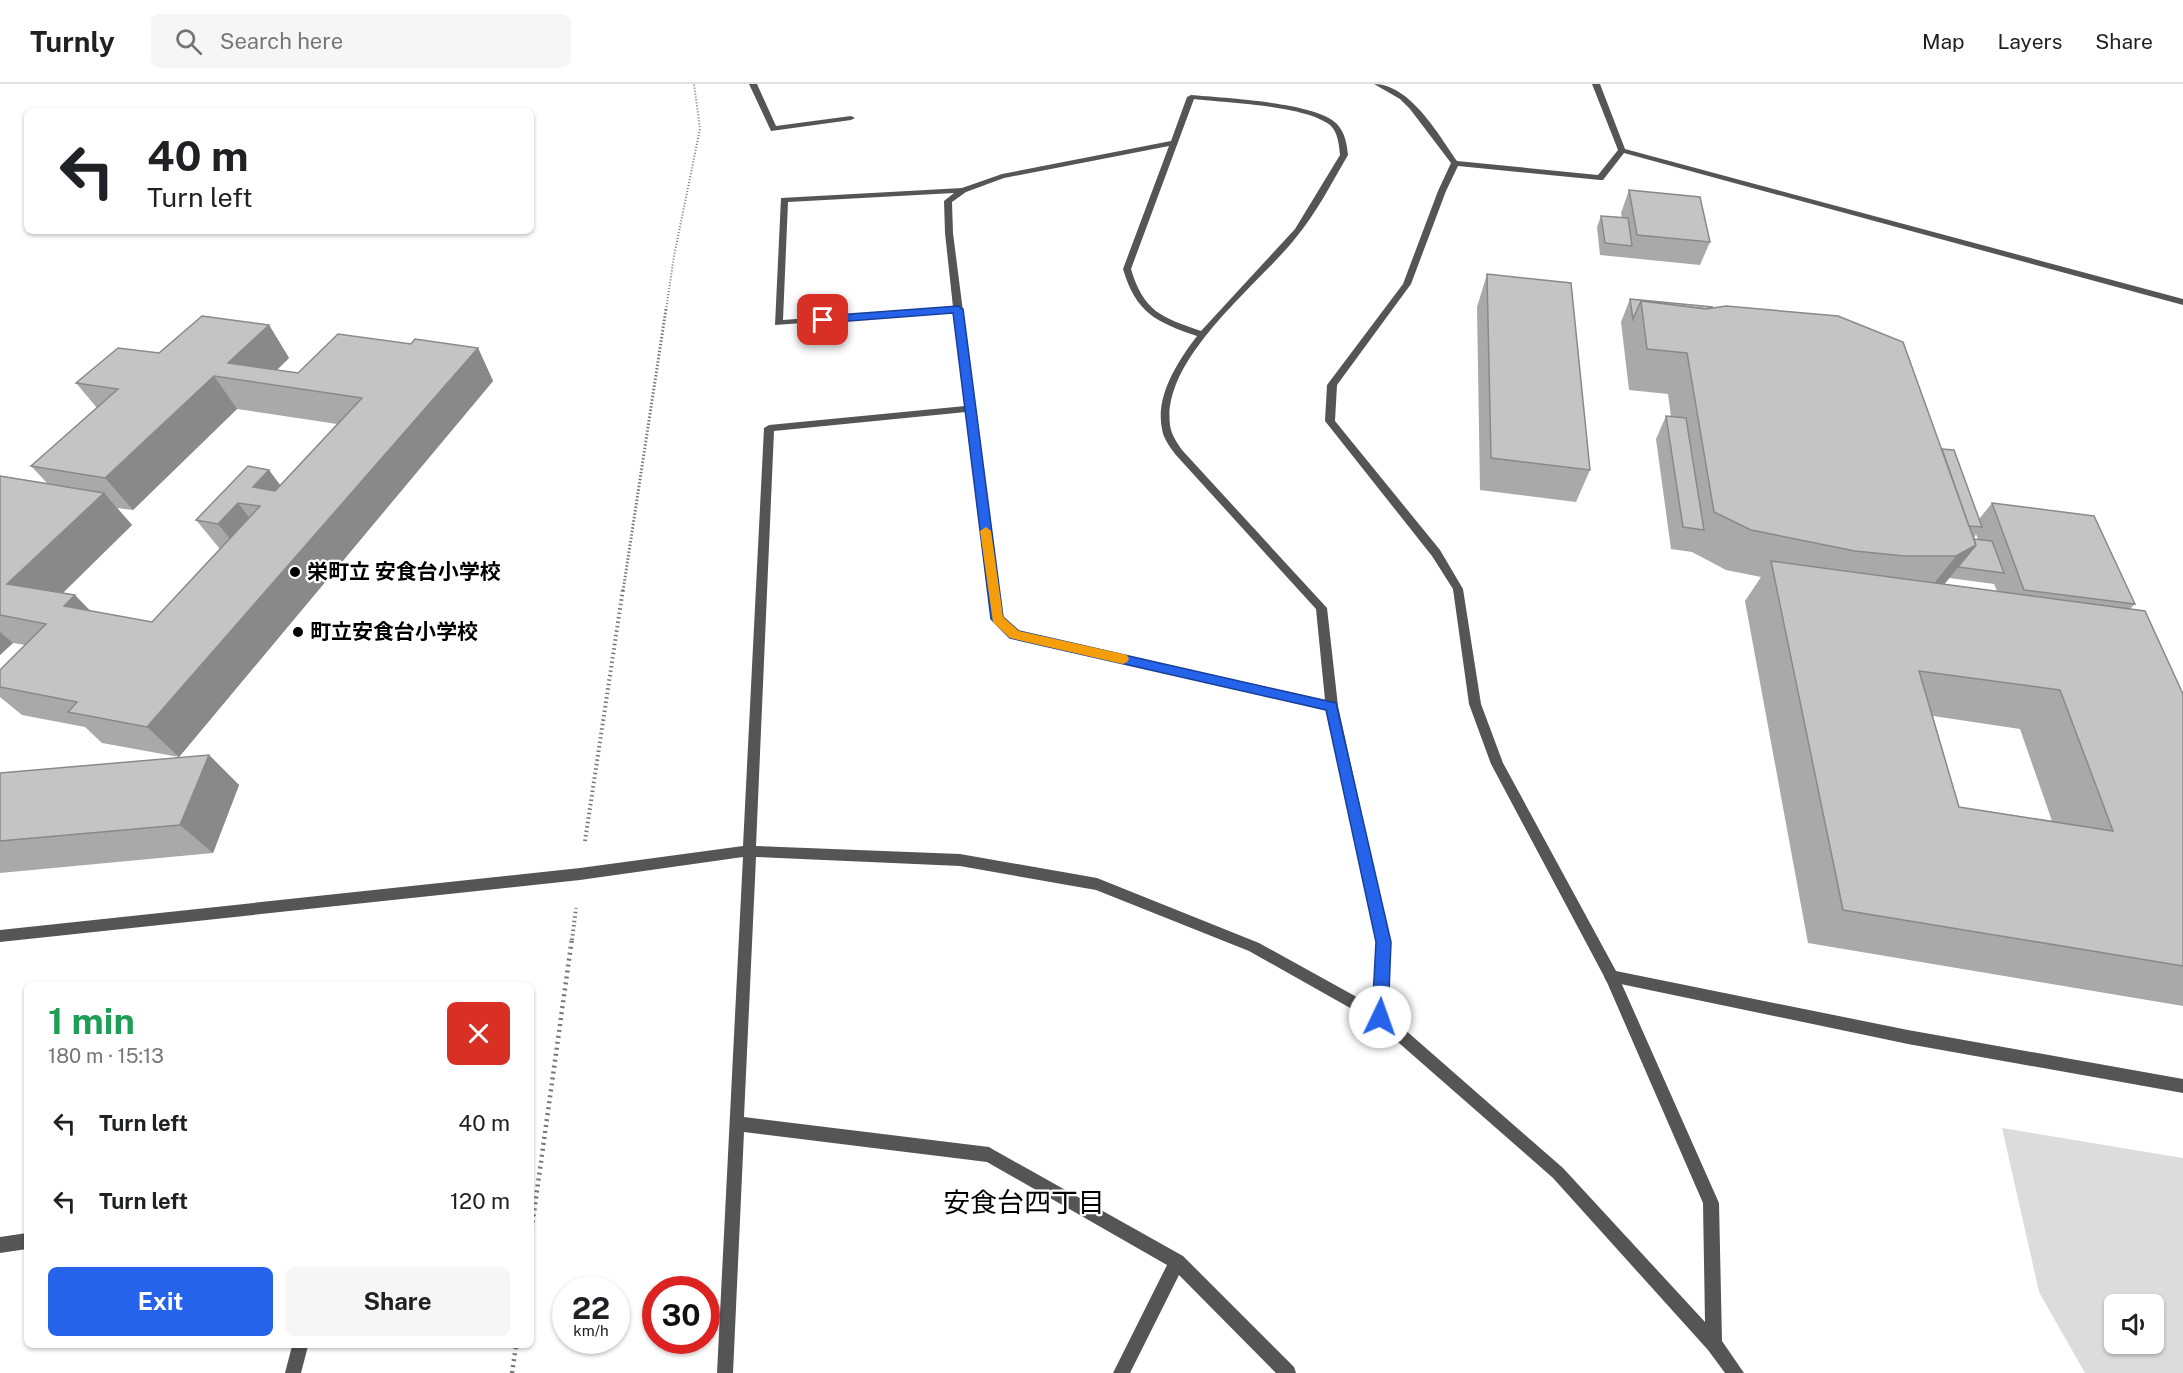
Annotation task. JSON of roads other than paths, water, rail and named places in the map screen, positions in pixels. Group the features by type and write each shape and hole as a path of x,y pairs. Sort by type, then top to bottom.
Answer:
{"street":[{"path":"753,84 774,129 851,118"},
{"path":"1378,84 1415,109 1455,163 1600,178 1622,150"},
{"path":"1596,84 1622,150"},
{"path":"1201,334 1149,313 1132,292 1127,269 1191,97 1298,110 1333,124 1343,141 1344,155 1291,239 1201,334 1176,378 1167,404 1166,428 1178,452 1322,608 1332,706 1383,942 1380,1017"},
{"path":"1173,143 1002,176 963,190 948,201 949,233 969,409 997,619 1015,634 1332,706"},
{"path":"1622,150 2183,302"},
{"path":"1455,163 1407,284 1332,385 1330,421 1436,553 1458,589 1475,704 1497,764 1611,976 1711,1203 1714,1344"},
{"path":"958,309 778,323 784,200 963,190"},
{"path":"725,1373 769,428 969,409"},
{"path":"0,936 580,874 748,851 960,860 1097,884 1254,947 1380,1017 1558,1173 1714,1344 1736,1373"},
{"path":"1611,976 1908,1037 2183,1086"},
{"path":"738,1124 989,1155 1177,1262 1288,1373"},
{"path":"0,1245 24,1241"},
{"path":"1121,1373 1177,1262"},
{"path":"293,1373 299,1348"}],"place":[{"name":"栄町立 安食台小学校","path":"295,572"},
{"name":"町立安食台小学校","path":"298,632"}],"district":[{"name":"安食台四丁目","path":"1024,1203"}]}
